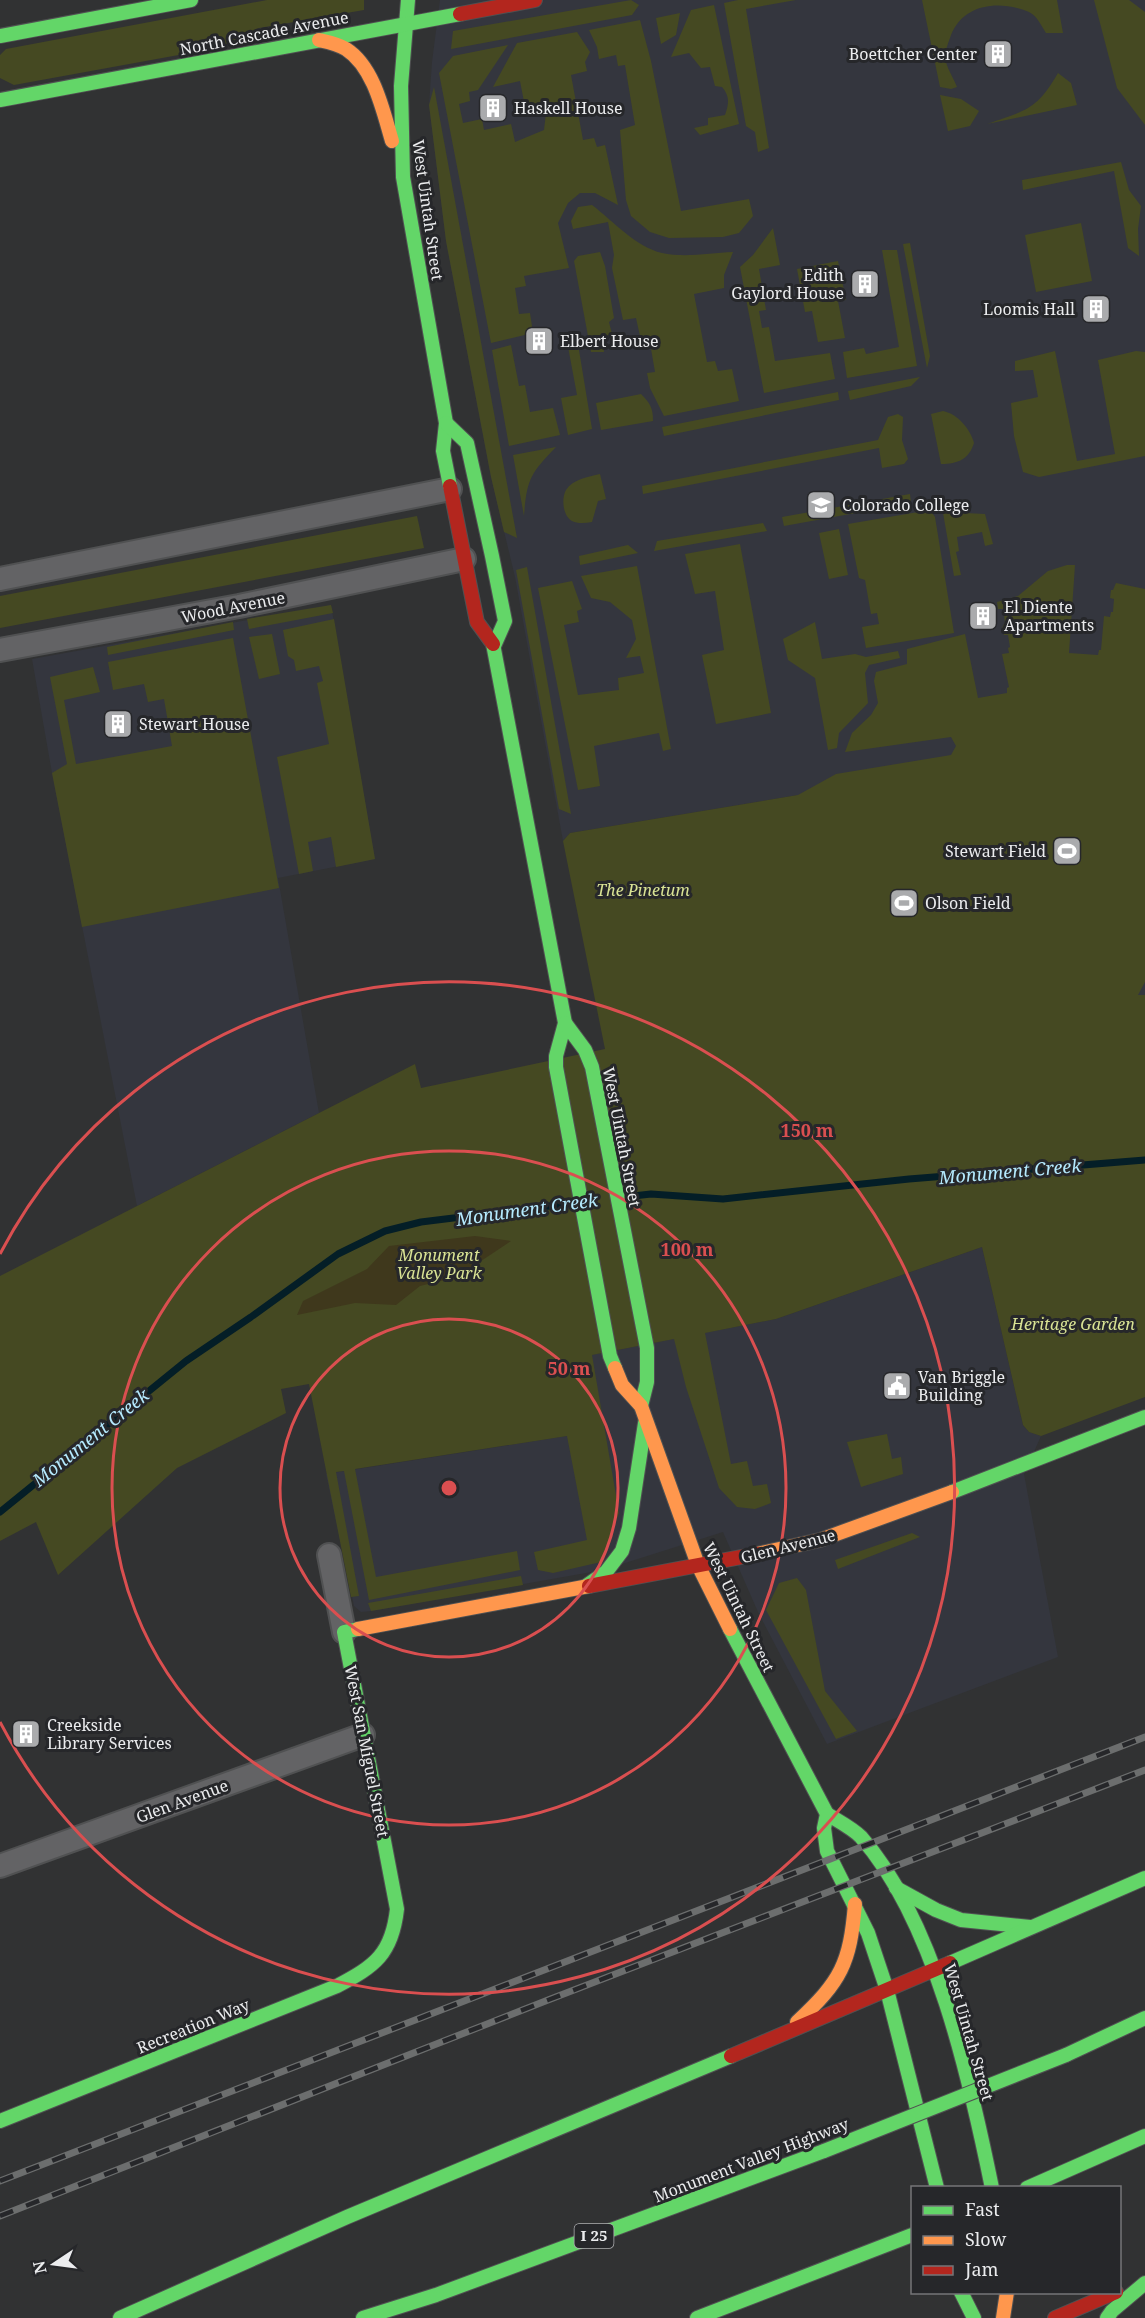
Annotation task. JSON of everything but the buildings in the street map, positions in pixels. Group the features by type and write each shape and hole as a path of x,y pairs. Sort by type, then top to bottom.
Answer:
{"main road":[{"path":"0,36 191,0"},
{"name":"West Uintah Street","path":"408,0 401,86 401,145 404,177 446,423 443,451 477,622 494,646 565,1023 585,1050 592,1067 597,1091 647,1348 647,1382 643,1412"},
{"name":"North Cascade Avenue","path":"0,100 535,0"},
{"path":"319,40 347,50 364,70 387,125 404,177"},
{"path":"446,423 467,443 494,567 505,621 494,646"},
{"name":"West Uintah Street","path":"565,1023 556,1056 610,1356 622,1385 643,1412 698,1565 827,1814 824,1828 827,1851 868,1933 887,1990 937,2186"},
{"path":"584,1587 606,1572 622,1551 629,1528 643,1412"},
{"name":"Glen Avenue","path":"344,1632 749,1556 845,1532 1145,1417"},
{"name":"West San Miguel Street","path":"344,1632 397,1909 396,1929 389,1946"},
{"name":"West Uintah Street","path":"827,1814 840,1818 867,1841 912,1916 934,1970 956,2039 986,2153 992,2186"},
{"path":"120,2318 347,2217 887,1990 1145,1878"},
{"path":"896,1888 936,1910 962,1920 1032,1927"},
{"path":"789,2030 815,2005 841,1974 851,1944 855,1904"},
{"name":"Recreation Way","path":"0,2121 337,1986 376,1963 389,1946"},
{"name":"Monument Valley Highway","path":"363,2318 436,2295 824,2151 1066,2055 1145,2018"},
{"path":"1029,2186 1145,2136"},
{"path":"697,2318 911,2235"},
{"path":"1121,2291 1145,2282"},
{"path":"1107,2318 1145,2282"},
{"path":"962,2294 974,2318"},
{"path":"1003,2318 1007,2294"},
{"path":"1055,2318 1113,2294"}],"street":[{"path":"0,579 450,489"},
{"name":"Wood Avenue","path":"0,650 239,606 464,559"},
{"name":"West San Miguel Street","path":"329,1556 344,1632"},
{"name":"Glen Avenue","path":"0,1866 363,1735"}],"shaded area":[{"name":"Colorado College","path":"440,0 1145,0 1145,995 1100,996 798,795 570,833 563,841 515,577 491,477 446,241 429,105"},
{"path":"331,605 375,859 278,878 319,1113 137,1206 52,773 32,659"},
{"path":"982,1247 1023,1425 1029,1432 1041,1436 1024,1474 1058,1657 827,1744 758,1612 723,1532 603,1570 371,1611 361,1612 354,1606 326,1474 604,1430 591,1355 776,1319"}],"green space":[{"path":"267,0 364,0 364,10 259,28 217,48 14,85 0,78 0,55 6,49"},
{"path":"631,0 639,5 632,15 451,49 453,31"},
{"path":"738,0 796,0 746,9 769,148 758,152 755,132 746,126 724,3"},
{"path":"922,0 1057,0 1063,33 1046,33 1034,16 1018,8 995,6 974,10 957,24 947,48 946,62 957,87 951,89 940,87"},
{"path":"1094,0 1129,0 1145,12 1145,125 1117,88"},
{"path":"714,5 739,124 700,135 694,128 708,125 708,118 725,115 728,97 722,87 715,86 710,67 701,68 689,53 671,57 691,10"},
{"path":"680,13 676,35 661,44 656,18"},
{"path":"640,20 651,61 681,211 749,199 753,216 739,233 723,237 669,238 650,232 631,216 626,200 620,130 635,125 625,65 618,66 616,55 599,59 597,47 589,30"},
{"path":"577,32 590,52 585,62 587,71 571,75 583,140 594,138 597,147 605,145 618,205 595,193 580,193 568,203 558,223 569,268 524,276 526,286 515,288 519,314 530,313 533,333 491,343 439,73 453,56 508,45 478,90 469,92 470,101 459,104 463,123 482,119 484,130 511,124 515,142 544,130 546,113 526,112 520,81 493,87 517,43"},
{"path":"1058,73 1071,83 1077,105 987,124 1029,108 1043,95"},
{"path":"434,87 517,538 504,532 491,477 446,241 429,105"},
{"path":"940,95 961,99 979,111 970,126 948,131"},
{"path":"1121,162 1129,190 1141,206 1138,229 1139,256 1128,248 1114,171 1023,190 1022,180"},
{"path":"592,205 625,233 652,250 679,255 733,252 724,275 724,288 694,294 707,362 715,361 718,371 732,369 739,401 664,416 650,388 647,373 655,372 650,343 642,345 636,318 623,320 612,268 614,255 608,222 573,229 571,221 578,207"},
{"path":"1081,223 1092,281 1036,292 1025,235"},
{"path":"773,228 780,265 759,269 766,310 759,311 762,328 769,327 775,361 830,353 835,379 764,393 740,267 753,255"},
{"path":"910,243 930,356 927,368 903,244"},
{"path":"882,250 897,250 917,366 847,378 843,352 864,348 866,354 899,347"},
{"path":"600,252 605,266 614,318 609,322 612,334 602,337 604,352 591,352 574,261 578,256"},
{"path":"838,261 846,300 838,301 845,338 818,342 812,311 805,312 797,269"},
{"path":"576,332 592,429 568,435 561,398 577,395 566,336"},
{"path":"511,345 519,386 525,385 530,412 553,408 560,435 509,446 492,350"},
{"path":"1055,351 1077,461 1115,454 1098,360 1136,351 1145,352 1145,456 1039,477 1023,472 1014,436 1011,403 1038,397 1033,370 1015,371 1015,361"},
{"path":"920,377 911,386 850,400 848,391"},
{"path":"838,392 839,400 664,436 662,427"},
{"path":"641,394 650,406 653,421 601,430 596,403"},
{"path":"943,411 954,415 963,423 974,443 962,460 941,464 931,414"},
{"path":"898,414 903,417 902,440 908,459 904,464 882,468 879,448 643,494 642,486 878,440 888,417"},
{"path":"556,447 531,478 524,516 513,455"},
{"path":"600,474 606,499 598,501 592,522 572,521 564,507 566,490 577,481"},
{"path":"910,494 911,503 784,526 782,517"},
{"path":"942,507 965,513 985,514 993,544 985,546 982,532 957,537 959,551 956,552 961,575 954,576"},
{"path":"930,510 935,517 954,633 866,648 862,627 879,624 877,613 871,614 865,580 859,578 848,524"},
{"path":"417,516 424,548 0,628 0,596"},
{"path":"763,523 767,531 654,551 657,541"},
{"path":"839,529 848,575 829,579 819,533"},
{"path":"740,544 771,713 716,724 702,655 724,650 715,591 695,594 685,554"},
{"path":"628,545 638,553 580,565 579,556"},
{"name":"Monument Valley Park","path":"1075,565 1069,653 1098,655 1101,650 1104,616 1110,617 1113,612 1114,599 1110,598 1111,590 1116,583 1145,589 1145,982 1138,995 1145,995 1145,1397 1041,1436 1029,1432 1023,1425 982,1247 776,1319 705,1333 731,1464 747,1461 753,1486 767,1484 771,1503 755,1509 737,1507 719,1488 686,1387 674,1339 592,1355 619,1513 601,1562 553,1573 538,1570 534,1552 587,1540 567,1436 355,1469 376,1577 517,1551 520,1570 369,1600 344,1471 336,1472 359,1596 351,1597 309,1384 281,1389 286,1413 177,1468 58,1575 36,1522 0,1541 0,1276 415,1064 421,1088 605,1049 563,841 570,833 798,795 836,774 951,755 956,746 951,737 845,752 852,733 871,715 878,703 874,681 876,672 907,664 907,649 965,634 978,698 1007,693 1009,687 1002,654 1009,653 1008,648 1010,647 1008,635 1004,635 1002,628 1005,622 1003,609 998,609 997,602 1018,596 1048,571"},
{"path":"637,566 671,749 663,751 659,733 594,746 600,786 578,790 538,588 572,581 582,609 577,611 579,622 564,625 578,695 619,690 618,678 644,673 640,656 626,658 636,639 632,620 610,602 591,598 581,576"},
{"path":"527,567 571,814 559,809 516,570"},
{"path":"331,605 333,613 249,629 247,619"},
{"path":"334,619 375,859 336,867 331,837 308,842 313,871 299,874 277,757 329,744 317,683 323,681 319,666 296,671 294,660 288,656 283,630"},
{"path":"233,622 234,630 108,655 107,647"},
{"path":"815,622 822,659 855,654 866,657 898,651 900,658 869,665 865,673 868,703 839,733 837,748 828,750 815,678 788,660 783,639"},
{"path":"272,634 280,674 259,679 249,637"},
{"path":"233,638 279,888 82,927 52,773 67,764 50,677 93,667 100,692 64,700 76,764 172,746 164,699 148,702 144,684 113,690 108,662"},
{"path":"887,1434 892,1459 901,1457 903,1474 861,1487 847,1442"},
{"path":"912,1533 920,1537 838,1569 835,1560"},
{"path":"521,1576 523,1585 371,1611 368,1603"},
{"path":"797,1578 806,1590 825,1691 857,1731 836,1739 766,1610 779,1583"}],"sand":[{"path":"475,1236 511,1241 457,1277 420,1286 396,1305 355,1303 297,1315 303,1301 367,1269 389,1246"}],"waterway":[{"name":"Monument Creek","path":"624,1197 651,1194 723,1199 909,1179 1145,1160"},
{"name":"Monument Creek","path":"0,1512 186,1361 338,1254 385,1231 421,1222 574,1203"}],"railway":[{"path":"0,2181 1145,1737"},
{"path":"0,2216 548,2000 1145,1770"}],"traffic: fast":[{"path":"0,36 191,0"},
{"path":"408,0 401,86 403,177 446,423 443,451 450,486"},
{"path":"0,100 460,14"},
{"path":"446,423 467,443 492,556 505,621 494,646"},
{"path":"493,644 565,1023 556,1056 556,1067 610,1356 615,1368"},
{"path":"565,1023 585,1050 592,1067 647,1348 647,1382 641,1406"},
{"path":"952,1492 1145,1417"},
{"path":"586,1586 606,1572 622,1551 629,1528 645,1423"},
{"path":"0,2121 337,1986 362,1972 386,1948 395,1924 397,1909 344,1632 358,1629"},
{"path":"730,1629 827,1814 824,1828 827,1851 868,1933 887,1990 936,2186"},
{"path":"827,1814 861,1837 887,1872 910,1912 946,2004 973,2099 992,2186"},
{"path":"950,1963 1145,1878"},
{"path":"896,1888 936,1910 961,1920 1030,1927"},
{"path":"1066,2055 1145,2018"},
{"path":"824,2151 1066,2055"},
{"path":"120,2318 347,2217 731,2056"},
{"path":"1032,2186 1145,2136"},
{"path":"363,2318 436,2295 824,2151"},
{"path":"697,2318 911,2235"},
{"path":"1107,2318 1145,2283"},
{"path":"962,2294 974,2318"}],"traffic: slow":[{"path":"319,40 346,49 364,67 381,103 392,141"},
{"path":"615,1368 622,1385 641,1406 698,1565 730,1629"},
{"path":"757,1554 820,1540 952,1492"},
{"path":"358,1629 589,1586"},
{"path":"797,2022 824,1995 841,1970 850,1942 855,1904"},
{"path":"1003,2318 1007,2294"}],"traffic: jam":[{"path":"460,14 535,0"},
{"path":"450,486 477,622 493,644"},
{"path":"589,1586 757,1554"},
{"path":"731,2056 950,1963"},
{"path":"1055,2318 1111,2294"}],"place":[{"name":"Boettcher Center","path":"998,54"},
{"name":"Haskell House","path":"493,108"},
{"name":"Edith Gaylord House","path":"865,284"},
{"name":"Loomis Hall","path":"1096,309"},
{"name":"Elbert House","path":"539,341"},
{"name":"Colorado College","path":"821,505"},
{"name":"El Diente Apartments","path":"983,616"},
{"name":"Stewart House","path":"118,724"},
{"name":"Stewart Field","path":"1067,851"},
{"name":"Olson Field","path":"904,903"},
{"name":"Van Briggle Building","path":"897,1386"},
{"name":"Creekside Library Services","path":"26,1734"}],"park label":[{"name":"The Pinetum","path":"643,890"},
{"name":"Heritage Garden","path":"1073,1324"}]}
